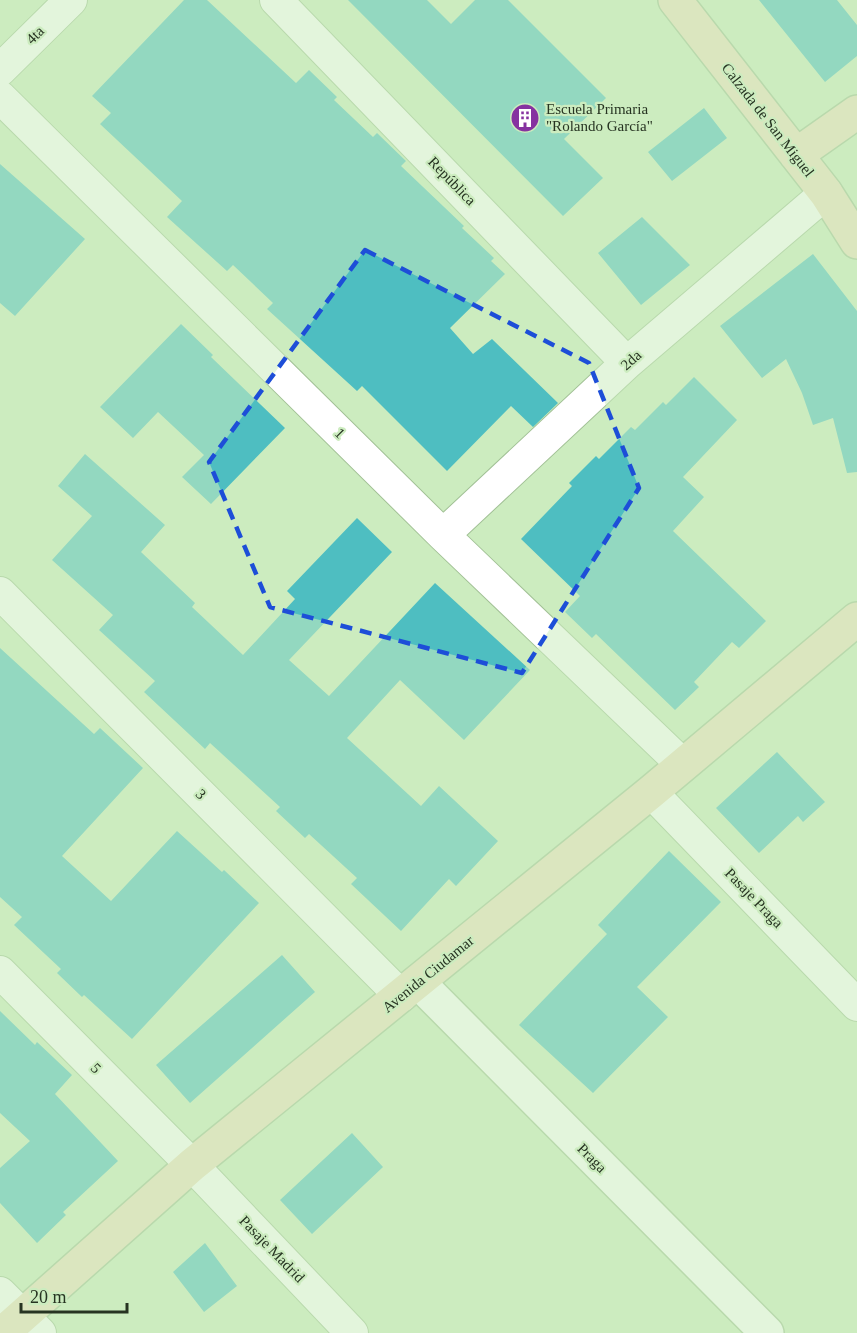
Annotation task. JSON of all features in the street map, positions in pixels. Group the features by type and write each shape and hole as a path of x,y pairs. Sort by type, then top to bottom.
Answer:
{"main road":[{"name":"Calzada de San Miguel","path":"675,0 826,193 857,242"},
{"path":"796,155 857,112"},
{"name":"Avenida Ciudamar","path":"22,1327 192,1165 684,765 857,619"}],"street":[{"name":"4ta","path":"0,70 71,0"},
{"name":"República","path":"276,0 627,363"},
{"name":"1","path":"0,97 443,535 684,765"},
{"name":"2da","path":"443,535 627,363 826,193"},
{"name":"3","path":"0,593 410,989"},
{"name":"Pasaje Praga","path":"651,792 857,1005"},
{"name":"5","path":"0,972 192,1165"},
{"name":"Praga","path":"410,989 767,1333"},
{"name":"Pasaje Madrid","path":"192,1165 352,1333"},
{"path":"0,1293 22,1327"}],"highlighted area":[{"path":"365,250 589,363 639,488 522,673 270,607 209,462"}],"building":[{"path":"184,0 207,0 296,83 309,70 337,97 334,100 373,137 377,133 406,161 401,166 494,258 491,261 505,274 450,328 473,354 492,339 558,403 533,427 511,406 447,471 362,386 357,391 267,309 273,303 233,265 227,271 167,217 182,201 100,124 111,113 92,96"},
{"name":"Escuela Primaria \"Rolando García\"","path":"348,0 427,0 451,24 475,0 508,0 606,98 564,139 603,178 563,216"},
{"path":"759,0 837,0 857,25 857,56 825,82"},
{"path":"704,108 727,138 672,181 648,152"},
{"path":"0,164 85,239 15,316 0,303"},
{"path":"642,217 690,265 641,305 598,253"},
{"path":"813,254 857,311 857,472 847,473 833,418 813,425 802,393 786,359 762,378 720,326"},
{"path":"181,324 213,355 211,357 285,428 211,504 182,477 204,455 158,412 133,438 100,407"},
{"path":"694,377 737,420 683,477 704,497 673,531 766,621 739,648 732,642 694,682 699,687 675,710 596,634 592,638 565,612 580,596 521,539 572,486 569,483 596,456 599,459 631,427 635,430 663,402 666,405"},
{"path":"85,454 165,525 141,552 195,603 192,607 243,655 295,599 287,591 357,518 392,552 289,660 329,696 435,583 530,670 464,740 400,680 347,738 421,806 439,786 498,841 456,886 449,879 401,931 351,884 357,878 309,834 305,838 276,811 280,807 210,743 205,749 144,692 155,681 99,630 113,615 52,560 92,516 58,486"},
{"path":"0,648 94,734 100,728 143,768 62,856 111,901 177,831 259,903 132,1039 57,973 61,969 14,925 22,917 0,897"},
{"path":"777,752 825,802 803,822 798,816 759,853 716,808"},
{"path":"669,851 721,902 637,987 668,1017 593,1093 519,1025 607,934 598,925"},
{"path":"282,955 315,992 190,1103 156,1065"},
{"path":"0,1011 35,1045 37,1042 72,1075 55,1094 118,1161 63,1212 66,1215 37,1243 0,1203 0,1168 30,1141 0,1113"},
{"path":"352,1133 383,1167 312,1234 280,1200"},
{"path":"205,1243 237,1286 204,1312 173,1272"}],"place":[{"name":"Escuela Primaria \"Rolando García\"","path":"525,118"}]}
